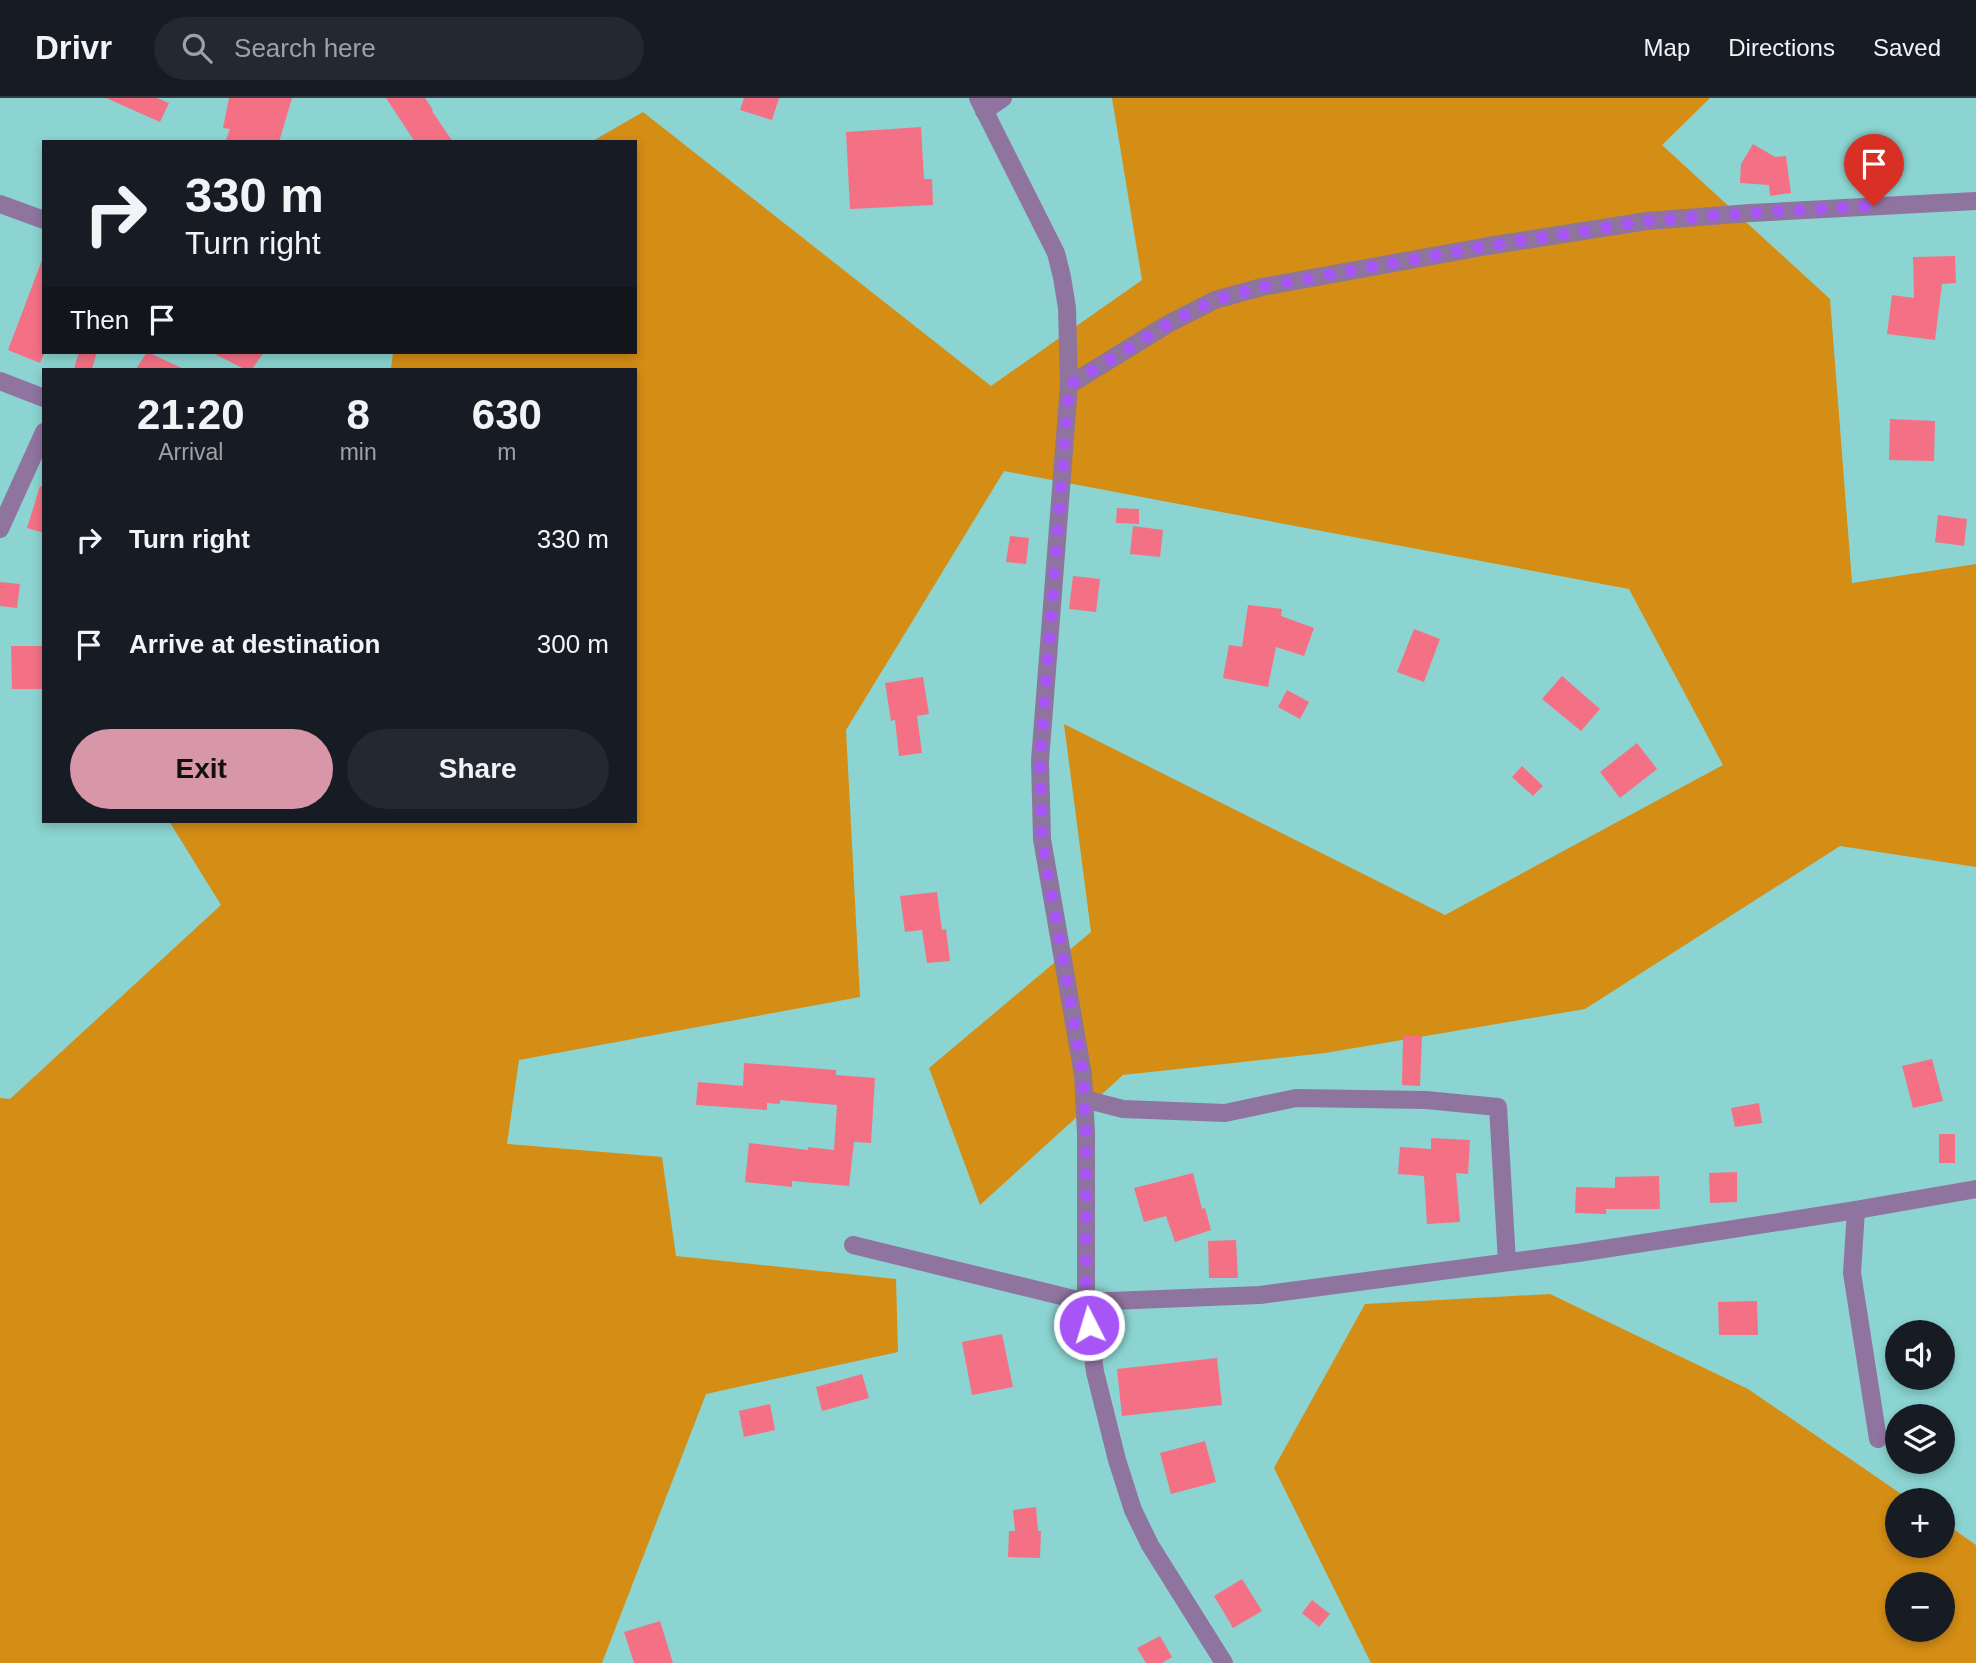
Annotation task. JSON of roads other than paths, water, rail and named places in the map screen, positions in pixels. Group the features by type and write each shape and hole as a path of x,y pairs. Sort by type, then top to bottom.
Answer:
{"street":[{"path":"1003,98 981,105 1055,253 1067,308 1069,385 1040,761 1042,839 1083,1075 1086,1133 1086,1302 1095,1372 1117,1460 1133,1510 1150,1545 1224,1663"},
{"path":"1069,385 1168,324 1215,300 1262,287 1488,246 1647,221 1976,201"},
{"path":"0,204 42,219"},
{"path":"0,381 42,397"},
{"path":"0,529 42,436"},
{"path":"1084,1099 1122,1109 1225,1112 1296,1098 1426,1100 1498,1107 1507,1262"},
{"path":"853,1245 1086,1302 1260,1295 1507,1262 1856,1210 1976,1189"},
{"path":"1856,1210 1852,1273 1878,1439"}]}
